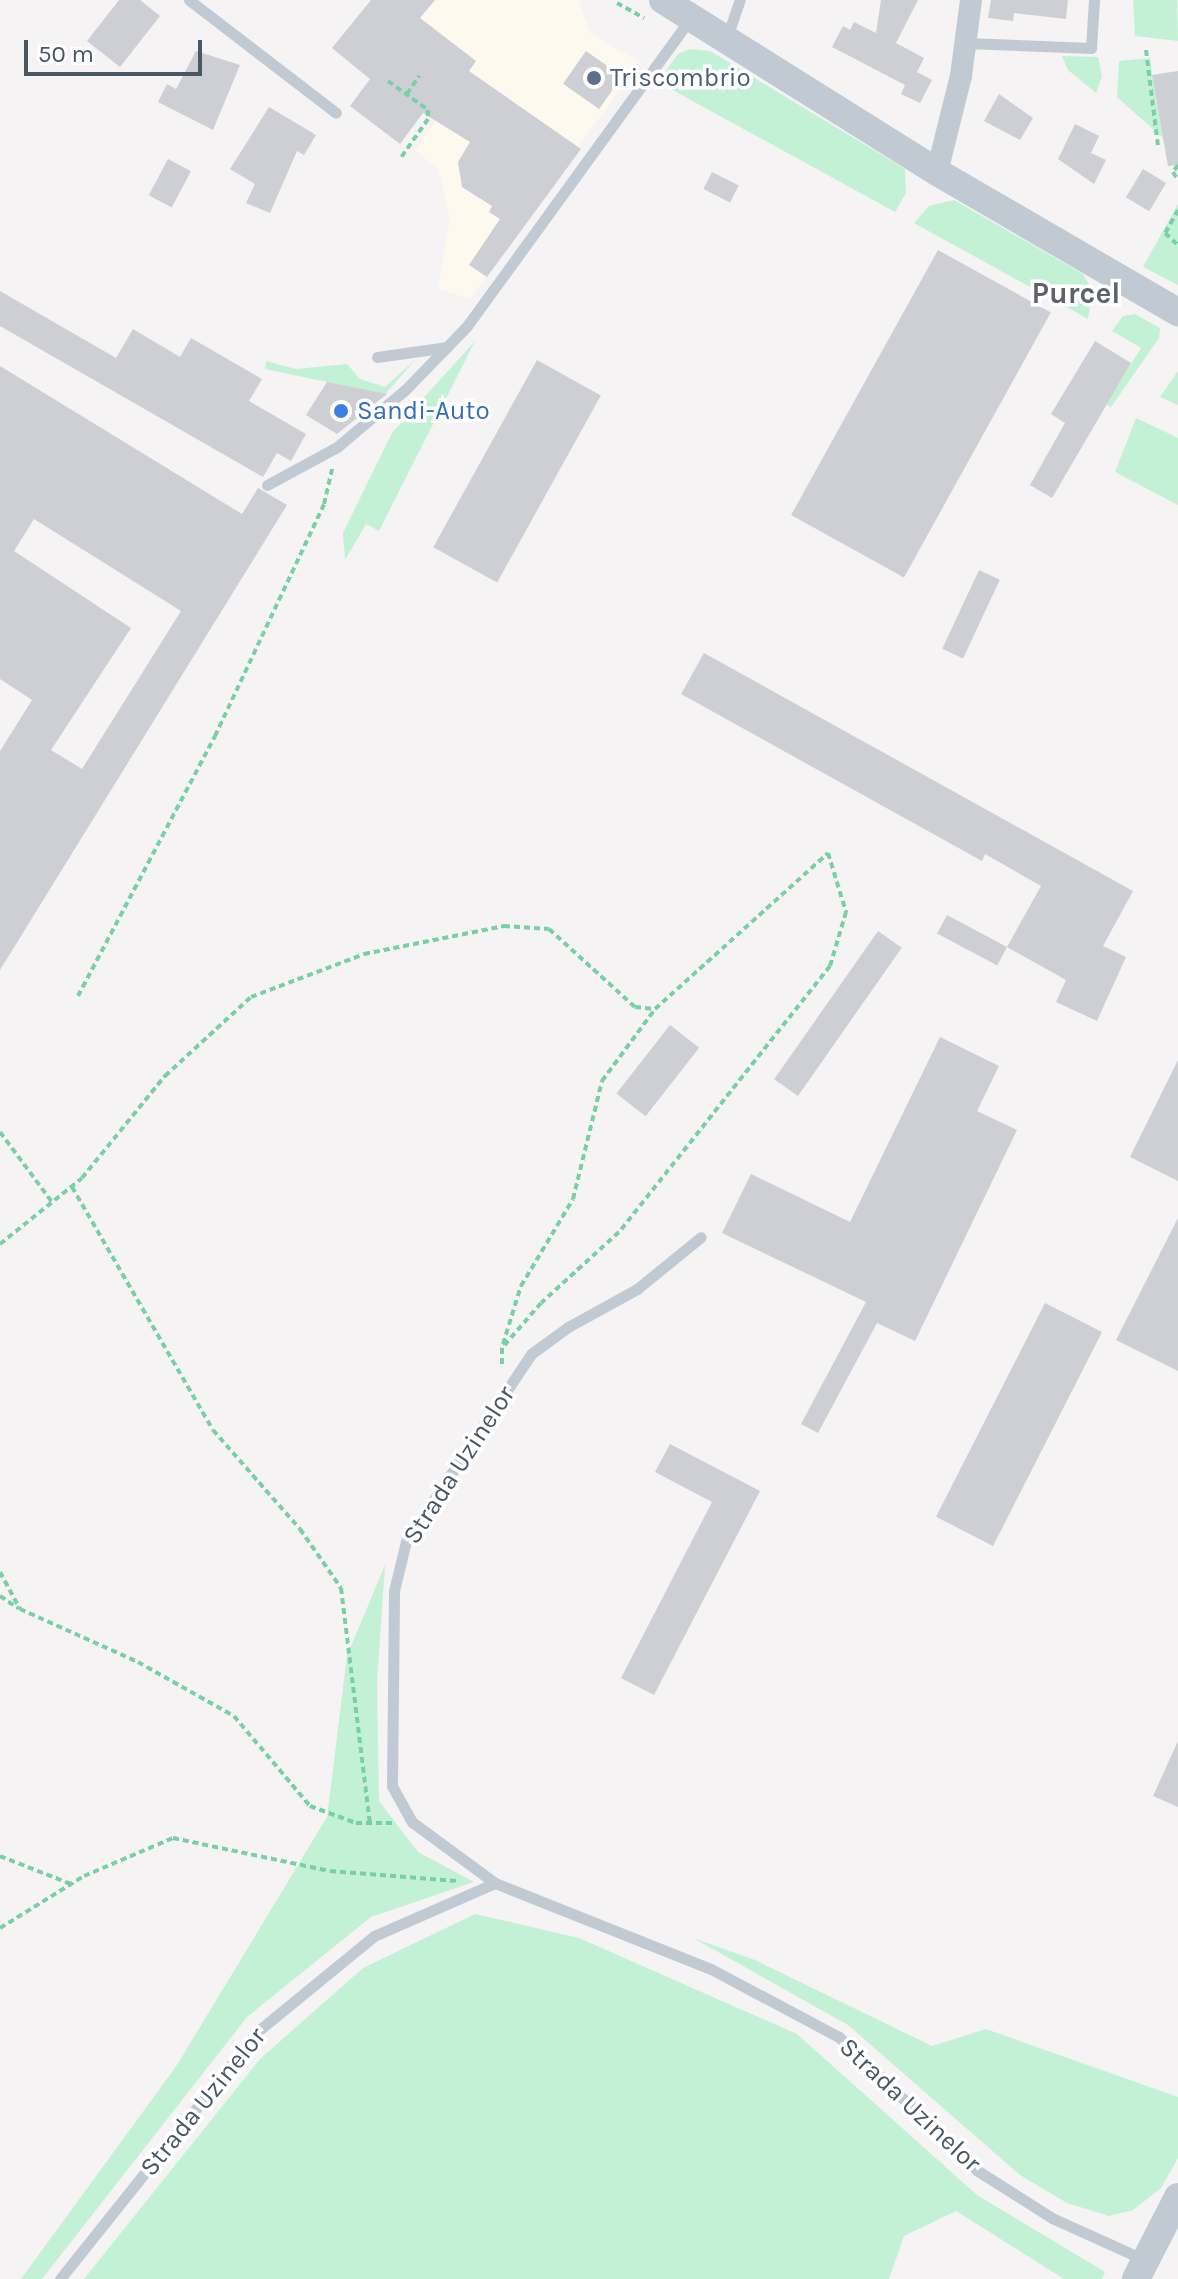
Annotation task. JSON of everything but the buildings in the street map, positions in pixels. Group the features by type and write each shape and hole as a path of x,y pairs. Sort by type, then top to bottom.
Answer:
{"street":[{"path":"663,0 937,172 1178,312"},
{"path":"937,172 966,43 971,0"},
{"name":"Strada Uzinelor","path":"1141,2270 1178,2197"}],"lane":[{"path":"189,0 336,113"},
{"path":"727,39 740,0"},
{"path":"966,43 1091,48 1094,0"},
{"path":"267,485 337,447 448,347 691,17"},
{"path":"377,357 448,347"},
{"name":"Strada Uzinelor","path":"701,1237 637,1289 531,1354 406,1541 394,1591 392,1786 412,1822 495,1883 711,1969 839,2037 978,2171 1141,2270"},
{"name":"Strada Uzinelor","path":"60,2279 258,2031 374,1936 495,1883"}],"path":[{"path":"1146,50 1158,146"},
{"path":"407,94 419,76"},
{"path":"388,81 428,110 428,119 400,159"},
{"path":"394,98 400,89"},
{"path":"1178,165 1173,172 1178,180"},
{"path":"1178,210 1165,233 1178,245"},
{"path":"78,996 215,736 317,519 337,447"},
{"path":"502,1348 541,1303 619,1232 830,966 846,912 828,853 655,1009 602,1081 573,1199 521,1286 502,1348 502,1397"},
{"path":"0,1244 71,1186 165,1076 251,997 364,954 504,926 549,929 635,1007 655,1009"},
{"path":"0,1132 52,1202"},
{"path":"71,1186 213,1430 300,1529 341,1588 370,1823"},
{"path":"0,1572 20,1609"},
{"path":"0,1596 20,1609 138,1662 234,1716 310,1806 370,1823 412,1822"},
{"path":"0,1928 71,1884 173,1838 330,1871 495,1883"},
{"path":"0,1856 71,1884"}],"shaded area":[{"path":"435,0 578,0 591,34 639,62 470,299 438,289 450,219 438,168 415,151 476,61 420,18"}],"green space":[{"path":"1133,0 1177,0 1178,41 1135,36"},
{"path":"690,49 710,51 905,169 906,193 895,212 658,82 678,54"},
{"path":"1062,56 1098,57 1102,76 1096,93 1068,70"},
{"path":"1150,58 1163,138 1117,97 1119,61"},
{"path":"954,200 1083,274 1092,290 1088,319 914,223 929,206"},
{"path":"1178,204 1178,285 1143,267"},
{"path":"1135,314 1160,328 1159,338 1111,407 1106,404 1141,348 1112,331 1123,316"},
{"path":"475,341 379,531 366,524 345,560 343,533 392,433"},
{"path":"416,359 381,399 379,393 265,369 266,361 296,369 347,364 360,379 385,387"},
{"path":"1178,371 1178,405 1160,397"},
{"path":"1136,418 1178,438 1178,505 1115,472"},
{"path":"385,1565 377,1682 379,1801 418,1852 474,1882 371,1917 247,2017 42,2279 21,2279 177,2065 327,1817 347,1656"},
{"path":"475,1914 579,1938 797,2034 977,2195 1105,2272 1102,2279 1064,2279 956,2211 904,2236 889,2279 84,2279 260,2059 363,1968"},
{"path":"693,1938 755,1960 932,2046 986,2029 1178,2097 1178,2158 1161,2188 1133,2210 1109,2216 1067,2203 1020,2175 848,2025"}],"place":[{"name":"Triscombrio","path":"594,78"},
{"name":"Sandi-Auto","path":"341,411"}],"district":[{"name":"Purcel","path":"1076,293"}]}
